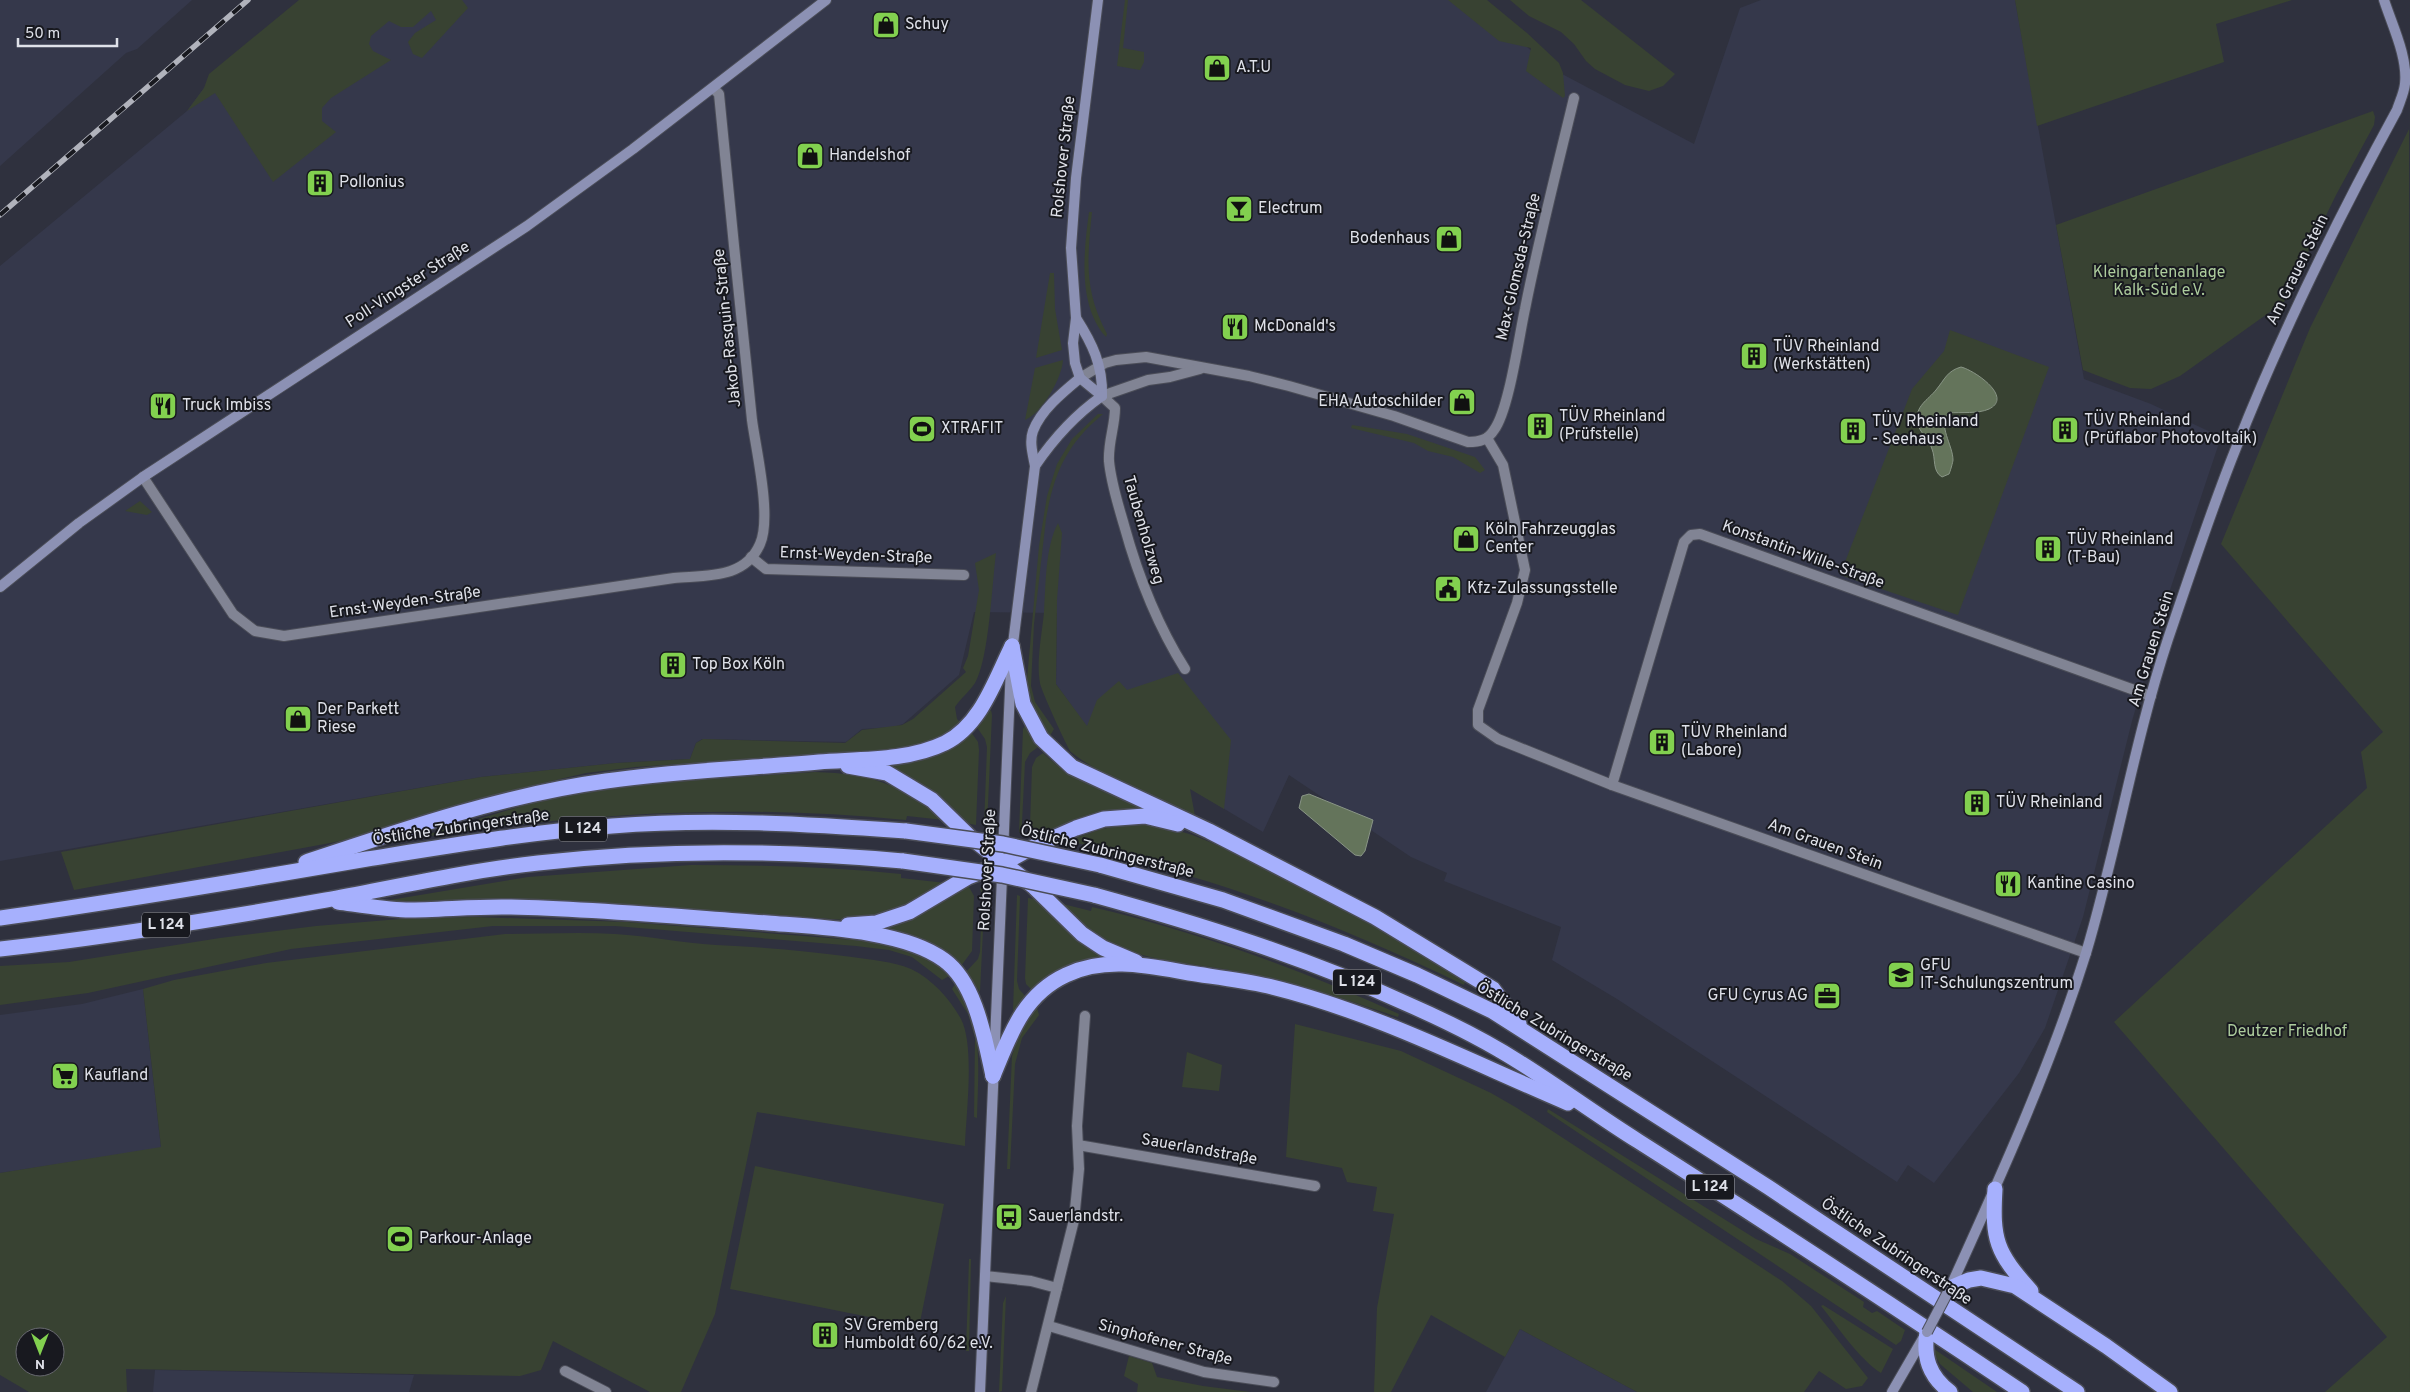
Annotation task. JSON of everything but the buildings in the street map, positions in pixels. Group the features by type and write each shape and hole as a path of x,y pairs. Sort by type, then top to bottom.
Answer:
{"highway":[{"path":"264,876 387,835 527,796 606,781 904,755 928,750 946,742 969,726 1012,646"},
{"path":"1012,646 1023,704 1041,738 1059,758 1072,768 1209,831 1375,917 1493,989 1525,1032"},
{"path":"814,763 851,766 886,773 932,800 970,837 1033,886 1082,934 1103,948 1139,964"},
{"path":"815,927 876,923 909,912 968,877 1004,863 1041,843 1104,819 1145,816 1209,831"},
{"name":"Östliche Zubringerstraße","path":"0,918 105,904 454,845 613,826 722,822 818,825 906,831 1003,844 1100,865 1223,900 1344,944 1417,975 1492,1011 1768,1187 2077,1392"},
{"name":"L 124","path":"0,949 112,934 323,900 459,874 536,863 614,856 732,851 821,853 903,861 1002,875 1094,894 1216,931 1335,972 1406,1003 1518,1061 1600,1117 1821,1258 2022,1392"},
{"path":"323,900 404,910 510,907 631,913 815,927 861,933 918,945 944,960 962,980 981,1021 993,1076"},
{"path":"993,1076 1015,1022 1033,998 1066,975 1095,965 1139,964 1268,986 1348,1010 1426,1040 1600,1117"},
{"path":"1995,1189 1993,1223 1998,1247 2018,1276 2042,1303"},
{"path":"1950,1288 1973,1279 1995,1280 2015,1286 2170,1392"},
{"path":"1927,1332 1925,1351 1930,1370 1940,1384 1950,1392"}],"street":[{"name":"Poll-Vingster Straße","path":"0,587 79,523 144,478 526,226 620,159 826,0"},
{"name":"Rolshover Straße","path":"980,1392 1012,646 1035,466 1031,447 1033,431 1041,417 1060,395 1080,378 1073,343 1076,318 1071,248 1073,206 1098,0"},
{"path":"2384,0 2407,59 2407,95"},
{"name":"Jakob-Rasquin-Straße","path":"713,88 719,94 752,420 765,516 760,543 749,560"},
{"name":"Am Grauen Stein","path":"1892,1392 1950,1288 1995,1189 2065,1019 2086,953 2152,696 2168,642 2228,467 2266,375 2325,246 2397,110 2407,95"},
{"name":"Max-Glomsda-Straße","path":"1487,438 1495,430 1506,400 1533,267 1574,98"},
{"name":"Rolshover Straße","path":"1035,466 1078,413 1102,396 1103,382 1093,345 1076,318"},
{"path":"1204,368 1170,377 1148,380 1102,396 1080,378 1099,366 1116,360 1146,358 1204,368 1249,376 1289,386 1394,416 1468,442 1478,442 1487,438 1503,465 1525,570 1516,603 1478,710 1478,725 1498,739 1612,785"},
{"name":"Taubenholzweg","path":"1102,396 1115,408 1115,421 1110,434 1109,460 1114,491 1136,567 1151,609 1169,644 1185,669"},
{"name":"Ernst-Weyden-Straße","path":"144,478 233,614 255,631 284,636 665,580 730,573 749,560 766,568 964,575"},
{"name":"Konstantin-Wille-Straße","path":"1612,785 1684,542 1691,535 1700,534 1709,537 2152,696"},
{"name":"Am Grauen Stein","path":"1612,785 2086,953"},
{"path":"1031,1392 1074,1220 1079,1170 1078,1144 1085,1016"},
{"name":"Sauerlandstraße","path":"1078,1144 1315,1186"},
{"path":"985,1276 1031,1281 1057,1288"},
{"name":"Singhofener Straße","path":"1049,1326 1204,1372 1274,1382"},
{"path":"564,1371 606,1392"}],"shaded area":[{"path":"0,0 192,0 137,49 126,53 0,166"},
{"path":"305,0 1475,0 1549,67 1694,144 1740,8 1761,0 2015,0 2084,379 2151,404 2221,437 2170,590 2132,721 2083,917 2045,1028 2019,1073 1934,1183 1908,1165 1897,1182 1617,999 1552,960 1561,927 1444,881 1447,873 1411,857 1289,775 1263,832 1087,727 1056,684 1057,613 974,612 959,675 903,724 893,727 862,729 846,742 702,739 696,743 690,759 616,763 481,777 0,861 0,266 187,111 204,88"},
{"path":"1961,367 1982,378 1995,391 1996,404 1985,411 1949,413 1946,418 1945,429 1953,460 1949,474 1942,477 1935,468 1932,449 1918,426 1917,416 1920,407 1947,376 1952,371"},
{"path":"1309,794 1373,820 1365,851 1361,856 1355,855 1299,808 1302,796"},
{"name":"Kaufland","path":"143,989 161,1148 0,1173 0,1015 82,1004"},
{"path":"1520,1329 1637,1392 1486,1392"},
{"path":"155,1370 414,1375 409,1392 153,1392"}],"green space":[{"path":"299,0 462,0 468,8 422,58 413,54 408,42 415,33 436,20 431,11 413,27 401,27 389,21 371,36 369,44 373,51 391,60 331,98 322,108 322,121 336,132 273,182 215,93 187,111 204,88 209,74"},
{"path":"1125,0 1128,0 1123,48 1144,52 1144,62 1140,70 1117,66"},
{"path":"1448,0 1487,0 1527,33 1559,63 1563,73 1565,96 1563,98 1526,71 1531,48 1499,41"},
{"path":"1510,0 1581,0 1675,74 1663,86 1649,91 1625,85 1595,69 1561,32 1529,16"},
{"path":"2015,0 2292,0 2216,24 2224,62 2037,126"},
{"name":"Kleingartenanlage Kalk-Süd e.V.","path":"2373,111 2375,117 2374,125 2336,195 2284,302 2180,376 2151,389 2130,388 2083,370 2056,225"},
{"name":"Deutzer Friedhof","path":"2409,129 2410,1392 2325,1392 2387,1337 2114,1022 2367,788 2361,752 2383,732 2221,544 2310,328"},
{"path":"1089,212 1092,212 1088,261 1089,275 1094,303 1107,334 1106,337 1090,309 1087,293 1085,243"},
{"path":"1050,273 1054,273 1055,309 1062,350 1036,358"},
{"path":"1950,330 2049,367 1958,615 1840,575 1912,389 1944,351"},
{"path":"1063,360 1059,376 1050,394 1038,410 1025,420 1035,368"},
{"path":"1098,414 1103,414 1080,437 1064,461 1053,488 1046,519 1034,624 1031,686 1035,702 1054,729 1048,739 1032,707 1027,679 1039,546 1047,496 1057,464 1072,439"},
{"path":"1352,425 1407,434 1475,457 1485,470 1480,473 1453,457 1428,451 1414,443 1351,428"},
{"path":"140,501 152,512 147,515 125,511"},
{"path":"1058,523 1062,533 1057,600 1056,684 1087,726 1097,700 1119,681 1127,690 1178,673 1231,740 1224,809 1190,789 1195,816 1115,780 1071,752 1045,696 1039,675 1048,554"},
{"path":"996,553 987,639 980,672 975,683 955,707 957,719 961,723 933,742 896,750 635,767 586,773 518,789 341,841 74,890 61,852 481,777 616,763 690,759 696,743 703,739 845,743 862,730 902,725 913,719 966,672 963,668 968,656 979,590 975,563"},
{"path":"991,710 987,826 984,826 987,747 985,739 976,726"},
{"path":"1025,726 1038,747 1030,753 1025,762 1022,823 1024,833 1019,832 1023,729"},
{"path":"971,732 978,742 979,750 976,825 965,823 876,765"},
{"path":"1043,753 1080,780 1151,812 1046,837 1034,834 1030,826 1032,767 1036,758"},
{"path":"815,772 853,775 884,783 913,797 944,820 907,816 906,820 786,812 668,813 551,821 431,836 429,834 535,802 621,785"},
{"path":"1132,824 1150,825 1184,832 1233,852 1366,922 1465,982 1464,985 1332,926 1287,909 1196,878 1103,853 1104,849 1067,841 1101,829"},
{"path":"691,865 849,870 901,874 901,878 946,883 898,908 875,915 846,920 533,899 378,902 528,877"},
{"path":"964,887 969,887 974,896 972,951 961,966 927,944 888,930 889,927"},
{"path":"980,888 985,889 980,992 966,972 978,959 980,952 982,897"},
{"path":"1017,895 1020,896 1017,981 1019,989 1026,997 1015,1011 1013,1010"},
{"path":"1028,898 1035,899 1067,930 1109,958 1088,961 1068,967 1032,990 1026,984 1025,978"},
{"path":"1059,903 1091,911 1092,907 1209,940 1286,967 1399,1014 1398,1017 1327,994 1255,975 1159,959 1121,948 1103,940"},
{"path":"475,917 627,922 867,941 892,945 912,951 931,960 951,975 942,980 912,957 889,950 856,946 615,926 493,926 291,949 88,993 0,1005 0,966 69,962 220,938 316,926 412,918"},
{"path":"601,933 628,935 703,944 801,951 896,964 911,969 926,978 952,1004 961,1019 968,1046 969,1063 965,1146 757,1112 715,1314 681,1392 650,1392 553,1341 541,1370 520,1376 126,1369 127,1392 29,1392 0,1375 0,1173 161,1147 143,989 174,980 266,963 505,934"},
{"path":"957,981 966,996 972,1012 978,1047 977,1118 974,1117 975,1038 968,1014 952,989"},
{"path":"1036,1004 1039,1015 1022,1038 1015,1064 1010,1169 1007,1169 1012,1056 1020,1030"},
{"path":"1295,1024 1401,1051 1491,1093 1517,1108 1782,1281 1811,1306 1868,1378 1862,1386 1846,1389 1819,1371 1804,1392 1637,1392 1520,1329 1505,1357 1431,1315 1391,1392 1374,1392 1377,1308 1394,1214 1373,1211 1377,1187 1347,1182 1342,1168 1286,1157"},
{"path":"1187,1052 1222,1065 1219,1091 1182,1087"},
{"path":"1548,1109 1756,1239 1790,1254 1864,1302 1863,1307 1872,1313 1877,1311 1905,1330 1901,1341 1896,1345 1547,1112"},
{"path":"755,1166 944,1204 919,1327 730,1289"},
{"path":"969,1259 971,1259 969,1351 966,1351"},
{"path":"1006,1296 1002,1391 999,1392 1003,1303"},
{"path":"1823,1305 1893,1349 1881,1373 1857,1351 1821,1306"},
{"path":"1934,1349 1997,1392 1973,1392 1940,1364 1933,1352"},
{"path":"1129,1356 1152,1363 1157,1377 1203,1386 1250,1392 1137,1392 1138,1384 1124,1376"}],"railway":[{"path":"0,215 248,0"}],"place":[{"name":"Schuy","path":"886,25"},
{"name":"A.T.U","path":"1217,68"},
{"name":"Handelshof","path":"810,156"},
{"name":"Pollonius","path":"320,183"},
{"name":"Electrum","path":"1239,209"},
{"name":"Bodenhaus","path":"1449,239"},
{"name":"McDonald's","path":"1235,327"},
{"name":"TÜV Rheinland (Werkstätten)","path":"1754,356"},
{"name":"EHA Autoschilder","path":"1462,402"},
{"name":"Truck Imbiss","path":"163,406"},
{"name":"TÜV Rheinland (Prüfstelle)","path":"1540,426"},
{"name":"XTRAFIT","path":"922,429"},
{"name":"TÜV Rheinland (Prüflabor Photovoltaik)","path":"2065,430"},
{"name":"TÜV Rheinland - Seehaus","path":"1853,431"},
{"name":"Köln Fahrzeugglas Center","path":"1466,539"},
{"name":"TÜV Rheinland (T-Bau)","path":"2048,549"},
{"name":"Kfz-Zulassungsstelle","path":"1448,589"},
{"name":"Top Box Köln","path":"673,665"},
{"name":"Der Parkett Riese","path":"298,719"},
{"name":"TÜV Rheinland (Labore)","path":"1662,742"},
{"name":"TÜV Rheinland","path":"1977,803"},
{"name":"Kantine Casino","path":"2008,884"},
{"name":"GFU IT-Schulungszentrum","path":"1901,975"},
{"name":"GFU Cyrus AG","path":"1827,996"},
{"name":"Kaufland","path":"65,1076"},
{"name":"Sauerlandstr.","path":"1009,1217"},
{"name":"Parkour-Anlage","path":"400,1239"},
{"name":"SV Gremberg Humboldt 60/62 e.V.","path":"825,1335"}]}
